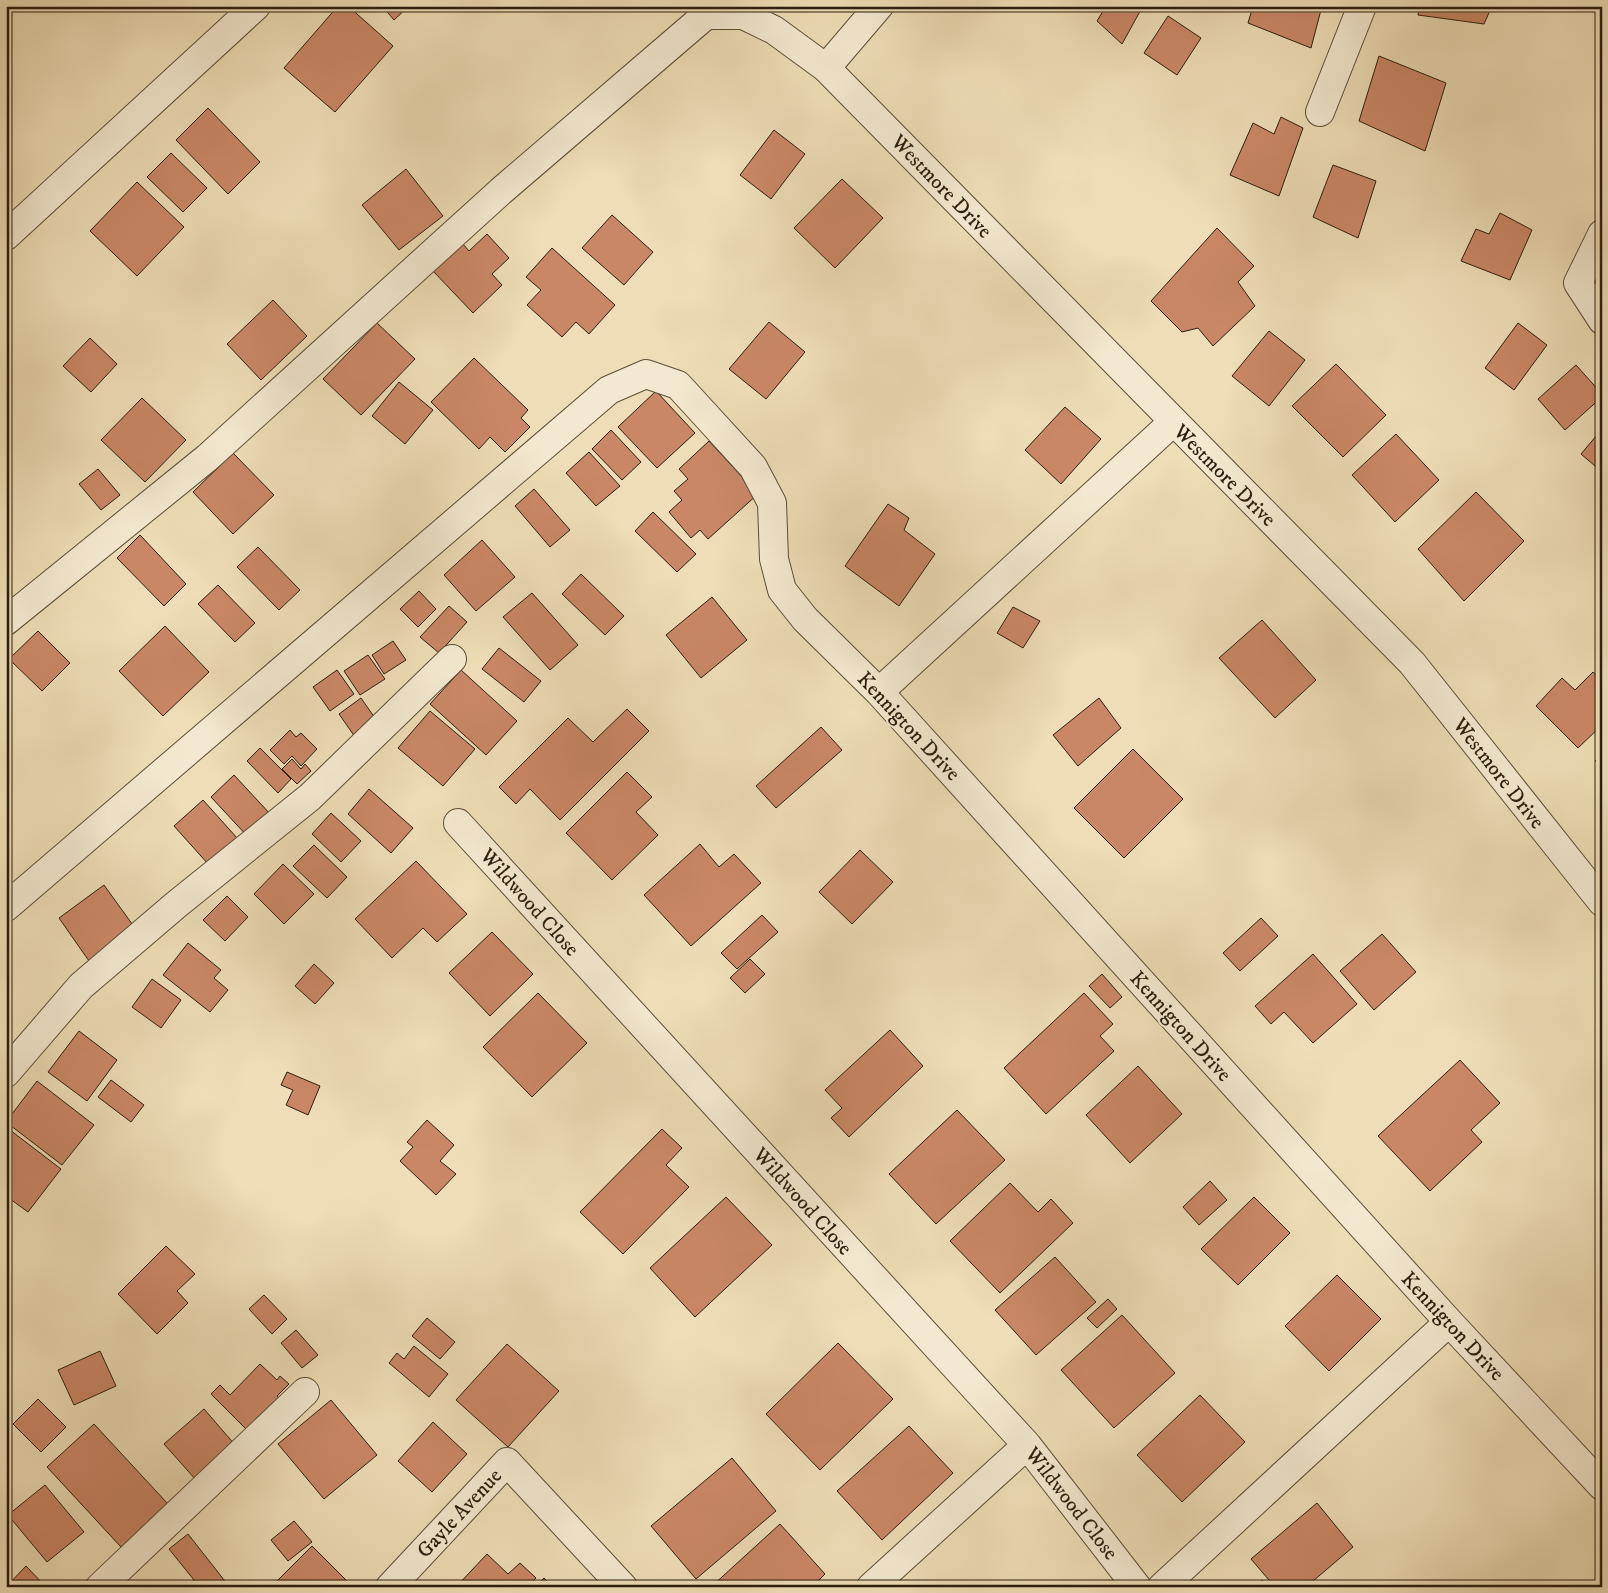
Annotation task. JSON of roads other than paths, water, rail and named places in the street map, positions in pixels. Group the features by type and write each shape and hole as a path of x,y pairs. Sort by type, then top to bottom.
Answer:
{"street":[{"path":"6,236 256,6"},
{"path":"826,68 879,6"},
{"path":"1320,112 1362,6"},
{"name":"Westmore Drive","path":"6,621 207,458 501,190 706,15 743,15 774,30 826,68 1412,663 1602,902"},
{"path":"1602,234 1578,283 1602,320"},
{"name":"Kennigton Drive","path":"6,907 609,390 646,374 678,385 753,467 772,503 774,559 782,590 805,619 880,692 1449,1322 1602,1486"},
{"path":"880,692 1173,422"},
{"path":"6,1073 82,986 176,904 310,797 452,659"},
{"name":"Wildwood Close","path":"458,823 1027,1445 1137,1587"},
{"path":"1162,1587 1449,1322"},
{"path":"100,1587 305,1392"},
{"path":"871,1587 1027,1445"},
{"name":"Gayle Avenue","path":"390,1587 507,1462 623,1587"}]}
